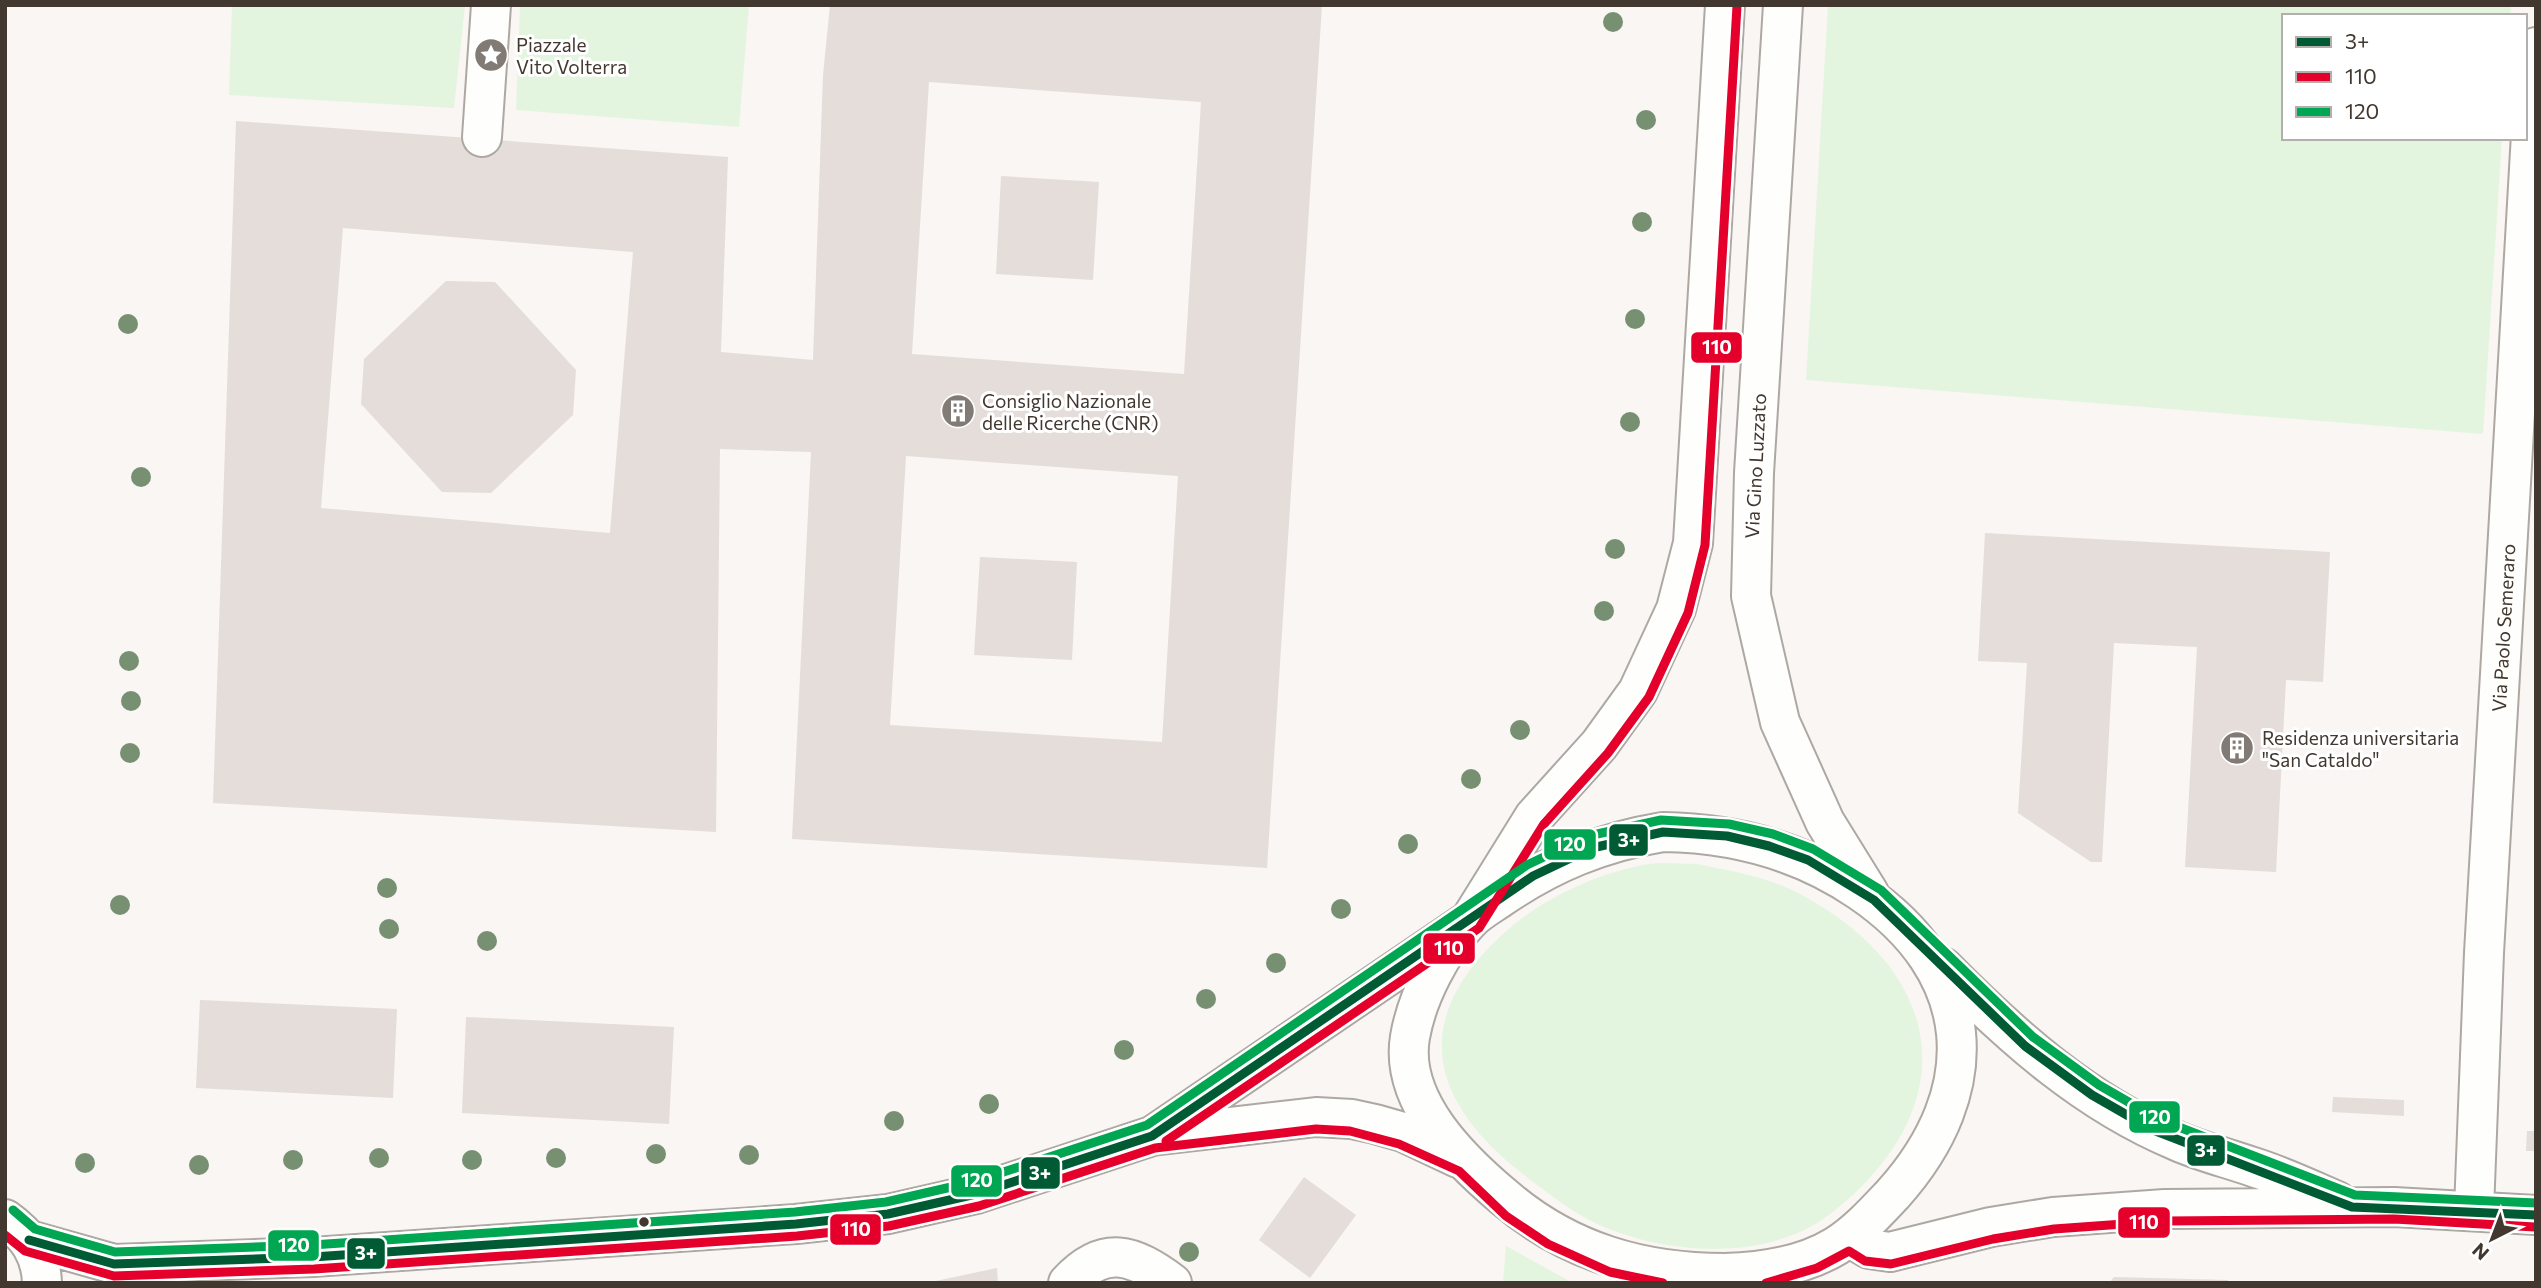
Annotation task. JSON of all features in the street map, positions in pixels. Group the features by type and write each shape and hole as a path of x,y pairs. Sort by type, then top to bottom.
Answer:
{"main road":[{"path":"482,137 491,5"},
{"path":"1725,5 1696,517 1684,585 1666,634 1638,691 1598,745 1534,817 1470,920 1444,956 1413,1021 1409,1044 1416,1090 1440,1130 1466,1161 1514,1206 1554,1233 1614,1260 1644,1268 1683,1273 1763,1271 1841,1242 1881,1208 1919,1161 1946,1116 1954,1088 1956,1032 1951,1005 1939,975 1910,934"},
{"name":"Via Gino Luzzato","path":"1783,5 1754,474 1752,596 1769,683 1788,743 1825,822 1874,901"},
{"name":"Via Paolo Semeraro","path":"2474,1210 2485,940 2536,47"},
{"path":"1152,1136 1533,876 1592,848 1663,832 1727,836 1769,846 1808,860 1874,901 2025,1046 2092,1095 2176,1141 2254,1167 2352,1207"},
{"path":"17,1229 114,1264 313,1257 796,1224 888,1214 976,1194 1152,1136 1316,1118 1352,1119 1403,1132 1466,1161"},
{"path":"1841,1242 1890,1252 1992,1227 2053,1217 2165,1209 2352,1207 2474,1210 2536,1215"},
{"path":"17,1229 41,1265 42,1283"},
{"path":"1819,1283 1841,1242"},
{"path":"1068,1283 1084,1266 1102,1257 1160,1274"},
{"path":"80,1283 114,1264"}],"green space":[{"path":"232,5 465,5 454,108 229,95"},
{"path":"520,5 749,5 739,127 516,110"},
{"path":"1828,5 2511,5 2510,14 2282,14 2282,140 2502,140 2483,434 1806,380"},
{"path":"1663,863 1697,864 1776,883 1800,894 1849,926 1885,962 1910,1001 1921,1042 1920,1085 1905,1128 1876,1170 1834,1211 1809,1228 1780,1239 1718,1249 1653,1242 1623,1234 1595,1223 1560,1202 1495,1150 1469,1121 1452,1091 1443,1061 1443,1030 1453,998 1473,966 1519,921 1569,890 1624,869"},
{"path":"1506,1246 1573,1283 1503,1283"}],"building":[{"name":"Consiglio Nazionale delle Ricerche (CNR)","path":"830,5 1322,5 1267,868 792,839 811,452 720,449 716,832 213,803 236,121 728,157 721,352 813,360 823,75","holes":["929,82 1201,102 1184,374 912,354","343,228 633,252 610,533 321,508","906,456 1178,476 1162,742 890,725"]},
{"path":"1001,176 1099,182 1093,280 996,274"},
{"path":"446,281 495,282 576,370 573,415 491,493 442,492 361,404 364,359"},
{"name":"Residenza universitaria \"San Cataldo\"","path":"1985,533 2330,552 2323,682 2286,680 2276,872 2185,867 2197,647 2114,643 2102,862 2091,862 2018,813 2027,663 1978,661"},
{"path":"980,557 1077,562 1072,660 974,655"},
{"path":"200,1000 397,1009 393,1098 196,1088"},
{"path":"466,1017 674,1027 669,1124 462,1113"},
{"path":"2333,1097 2404,1100 2404,1116 2332,1112"},
{"path":"2527,1131 2536,1131 2536,1151 2526,1151"},
{"path":"1304,1177 1356,1215 1310,1278 1259,1240"},
{"path":"997,1268 998,1283 931,1283 931,1282"},
{"path":"2114,1277 2228,1280 2228,1283 2109,1283"}],"transit line":[{"name":"110","path":"1166,1141 1479,928 1544,824 1608,753 1649,697 1688,613 1705,545 1737,6"},
{"name":"120","path":"13,1210 35,1229 115,1252 312,1245 795,1212 886,1202 973,1182 1147,1125 1527,865 1588,836 1661,820 1729,824 1773,834 1813,849 1881,890 2033,1037 2099,1085 2158,1119 2355,1195 2536,1203"},
{"name":"3+","path":"29,1240 114,1264 313,1257 796,1224 888,1214 976,1194 1152,1136 1533,876 1592,848 1663,832 1727,836 1769,846 1808,860 1874,900 2025,1046 2092,1095 2153,1130 2352,1207 2536,1215"},
{"name":"110","path":"5,1235 25,1251 114,1276 314,1269 797,1236 889,1226 979,1206 1155,1148 1316,1129 1350,1131 1399,1144 1459,1171 1506,1216 1548,1244 1610,1272 1663,1283"},
{"name":"110","path":"1766,1283 1817,1268 1849,1251 1865,1261 1891,1264 1993,1239 2054,1229 2165,1221 2394,1219 2535,1227"}],"place":[{"name":"Piazzale Vito Volterra","path":"491,55"},
{"name":"Consiglio Nazionale delle Ricerche (CNR)","path":"958,411"},
{"name":"Residenza universitaria \"San Cataldo\"","path":"2237,748"}]}
